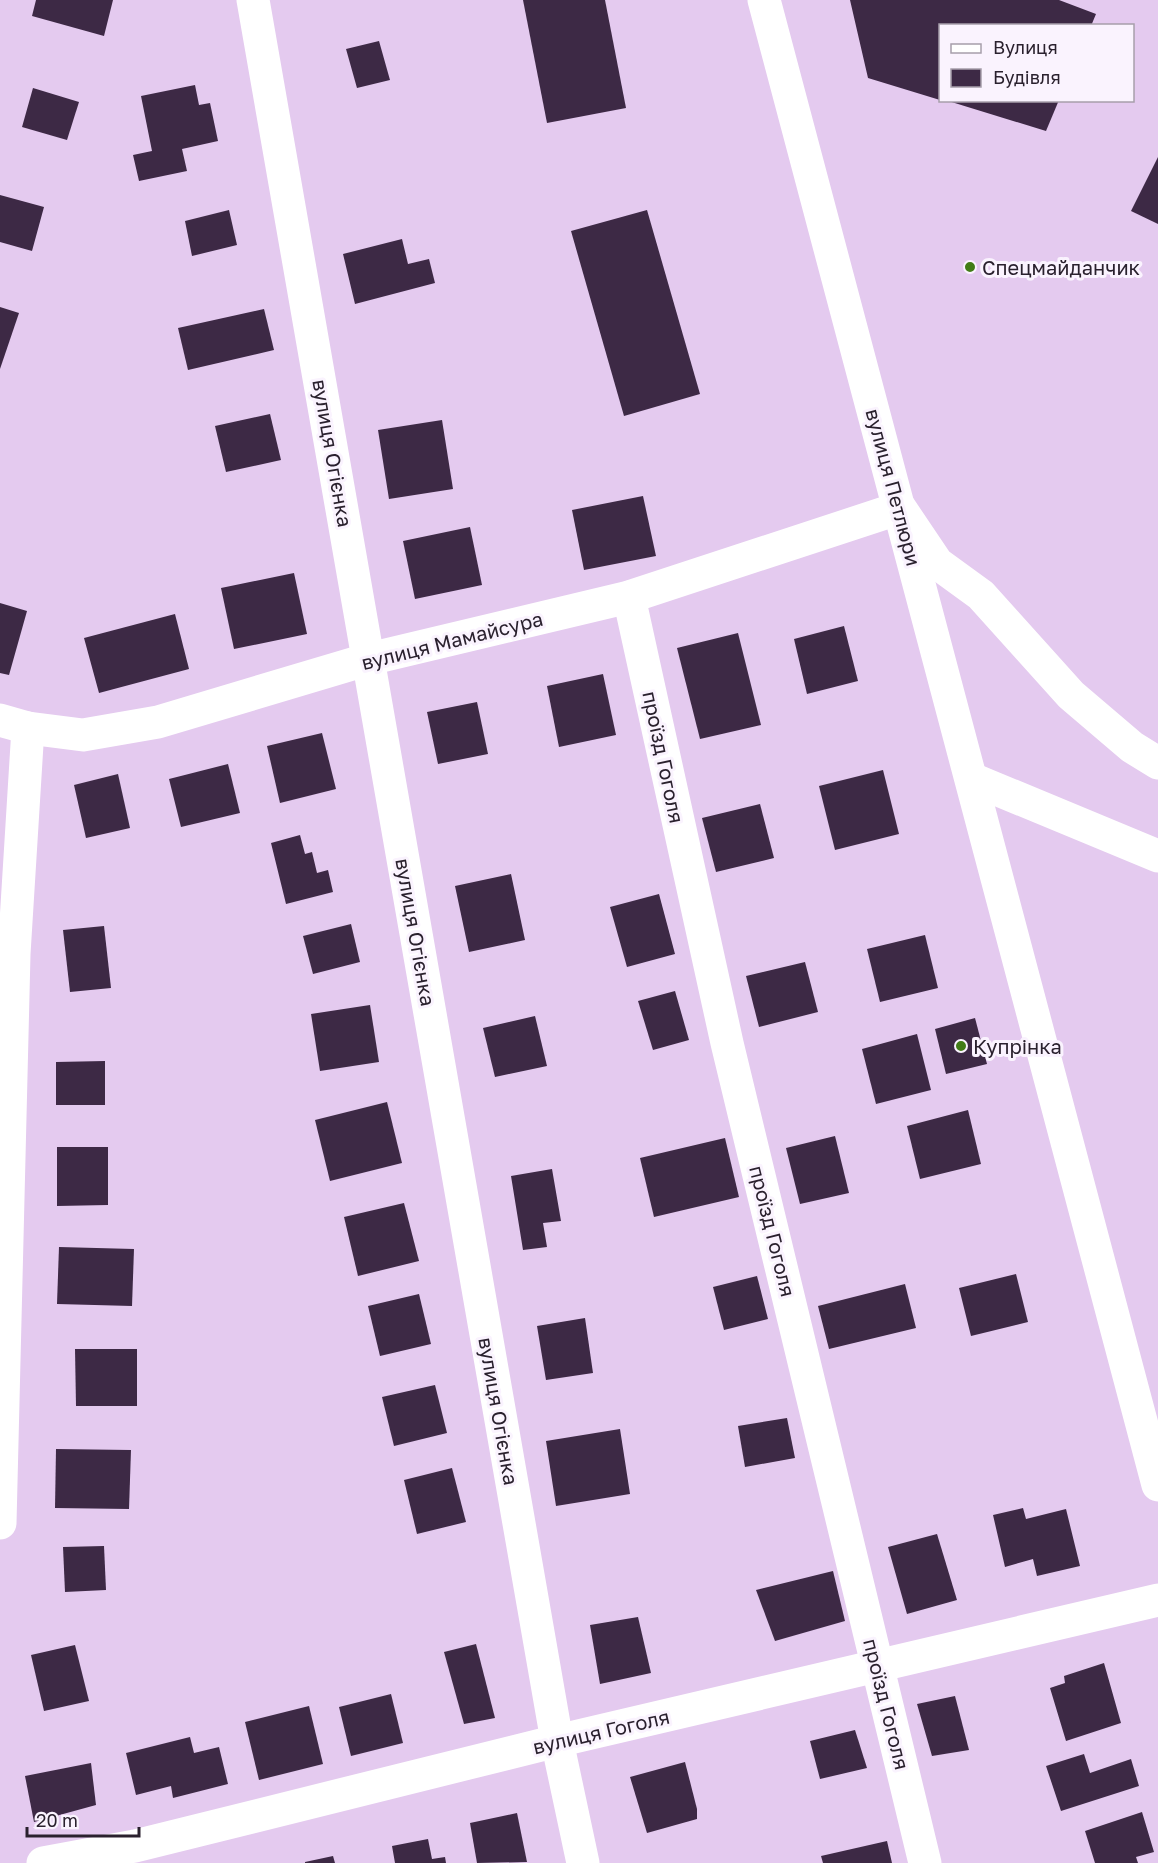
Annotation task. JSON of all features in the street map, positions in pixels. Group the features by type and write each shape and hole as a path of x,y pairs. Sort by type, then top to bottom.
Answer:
{"street":[{"name":"вулиця Огієнка","path":"253,0 557,1741 583,1863"},
{"name":"вулиця Петлюри","path":"764,0 1158,1485"},
{"name":"вулиця Мамайсура","path":"14,724 83,735 158,722 369,659 629,597 900,508"},
{"path":"900,508 937,563 981,595 1071,695 1132,747 1158,763"},
{"name":"проїзд Гоголя","path":"629,597 727,1043 926,1863"},
{"path":"0,1524 14,954 14,724"},
{"path":"972,779 1158,856"},
{"name":"вулиця Гоголя","path":"44,1863 137,1855 557,1741 1158,1600"}],"building":[{"path":"36,0 113,0 104,36 32,16"},
{"path":"523,0 605,0 626,108 547,123"},
{"path":"850,0 1059,0 1096,14 1092,24 939,24 939,100 868,78"},
{"path":"379,41 390,80 357,88 346,49"},
{"path":"195,85 199,105 210,103 218,141 182,149 187,171 139,181 133,155 152,151 141,96"},
{"path":"33,88 79,102 67,140 22,127"},
{"path":"952,102 1058,102 1046,131"},
{"path":"1158,157 1158,224 1131,211"},
{"path":"0,195 44,207 32,251 0,242"},
{"path":"229,210 237,245 192,256 185,221"},
{"path":"647,210 700,394 624,416 571,231"},
{"path":"402,239 408,264 429,259 435,283 355,304 343,254"},
{"path":"0,307 19,313 0,369"},
{"path":"264,309 274,350 188,370 178,328"},
{"path":"270,414 281,460 226,472 215,426"},
{"path":"442,420 453,489 389,499 378,430"},
{"path":"643,496 656,556 584,570 572,510"},
{"path":"470,527 482,585 415,599 403,541"},
{"path":"294,573 307,634 234,649 221,588"},
{"path":"0,603 27,611 9,675 0,673"},
{"path":"175,614 189,669 99,693 84,638"},
{"path":"844,626 858,681 807,694 794,639"},
{"path":"738,633 761,725 700,739 677,648"},
{"path":"603,674 616,735 559,747 547,686"},
{"path":"477,702 488,754 438,764 427,712"},
{"path":"322,733 336,789 280,803 267,746"},
{"path":"228,764 240,813 181,827 169,779"},
{"path":"883,770 899,834 835,850 819,786"},
{"path":"118,774 130,828 86,838 74,785"},
{"path":"760,804 774,858 716,872 702,818"},
{"path":"300,835 305,854 312,852 317,873 328,870 333,892 286,904 271,843"},
{"path":"511,874 525,940 469,952 455,886"},
{"path":"659,894 675,954 627,967 610,907"},
{"path":"351,924 360,962 313,974 303,936"},
{"path":"104,926 111,988 70,992 63,930"},
{"path":"925,935 938,988 880,1002 867,949"},
{"path":"805,962 818,1012 759,1027 746,976"},
{"path":"675,991 689,1040 653,1050 638,1001"},
{"path":"370,1005 379,1062 320,1071 311,1014"},
{"path":"535,1016 547,1066 495,1077 483,1028"},
{"path":"975,1018 987,1064 946,1074 935,1029"},
{"path":"917,1034 931,1090 876,1104 862,1049"},
{"path":"105,1061 105,1105 56,1105 56,1062"},
{"path":"387,1102 402,1163 330,1181 315,1120"},
{"path":"968,1110 981,1164 920,1179 907,1126"},
{"path":"835,1136 849,1193 800,1204 786,1148"},
{"path":"725,1138 739,1197 654,1217 640,1158"},
{"path":"57,1147 108,1147 108,1205 57,1206"},
{"path":"552,1169 561,1221 543,1223 547,1247 523,1250 511,1176"},
{"path":"404,1203 419,1261 358,1276 344,1217"},
{"path":"59,1247 134,1249 132,1306 57,1304"},
{"path":"1016,1274 1028,1322 971,1336 959,1288"},
{"path":"757,1276 768,1319 724,1330 713,1287"},
{"path":"905,1284 916,1328 829,1349 818,1306"},
{"path":"419,1294 431,1344 380,1356 368,1306"},
{"path":"585,1318 593,1373 546,1380 537,1326"},
{"path":"75,1349 137,1349 137,1406 76,1406"},
{"path":"435,1385 447,1433 394,1446 382,1397"},
{"path":"787,1418 795,1458 745,1467 738,1426"},
{"path":"620,1429 630,1494 556,1506 546,1441"},
{"path":"56,1449 131,1450 129,1509 55,1508"},
{"path":"452,1468 466,1522 417,1534 404,1480"},
{"path":"1023,1508 1026,1519 1066,1509 1080,1566 1037,1576 1033,1559 1005,1567 993,1515"},
{"path":"937,1534 957,1600 907,1614 888,1547"},
{"path":"104,1546 106,1590 65,1592 63,1547"},
{"path":"833,1571 845,1621 775,1641 756,1590"},
{"path":"638,1617 651,1673 600,1684 590,1625"},
{"path":"476,1644 495,1718 464,1724 444,1652"},
{"path":"75,1645 89,1701 44,1711 31,1655"},
{"path":"1104,1663 1121,1723 1066,1741 1050,1688 1065,1683 1064,1676"},
{"path":"391,1694 403,1743 351,1756 339,1707"},
{"path":"955,1696 969,1750 932,1756 917,1704"},
{"path":"309,1706 323,1764 259,1780 245,1722"},
{"path":"855,1730 867,1768 820,1779 810,1741"},
{"path":"190,1737 194,1753 219,1747 228,1784 173,1798 171,1786 136,1795 126,1753"},
{"path":"1084,1754 1090,1773 1131,1759 1139,1786 1061,1811 1046,1766"},
{"path":"685,1762 697,1809 697,1819 647,1833 630,1777"},
{"path":"91,1763 96,1805 34,1822 25,1776"},
{"path":"1142,1812 1154,1852 1136,1857 1138,1863 1095,1863 1085,1831"},
{"path":"517,1813 527,1862 477,1863 470,1823"},
{"path":"428,1839 432,1859 445,1857 446,1863 395,1863 392,1846"},
{"path":"887,1841 892,1863 823,1863 821,1856"},
{"path":"333,1856 335,1863 305,1863 305,1862"}],"place":[{"name":"Спецмайданчик","path":"970,267"},
{"name":"Купрінка","path":"961,1046"}]}
